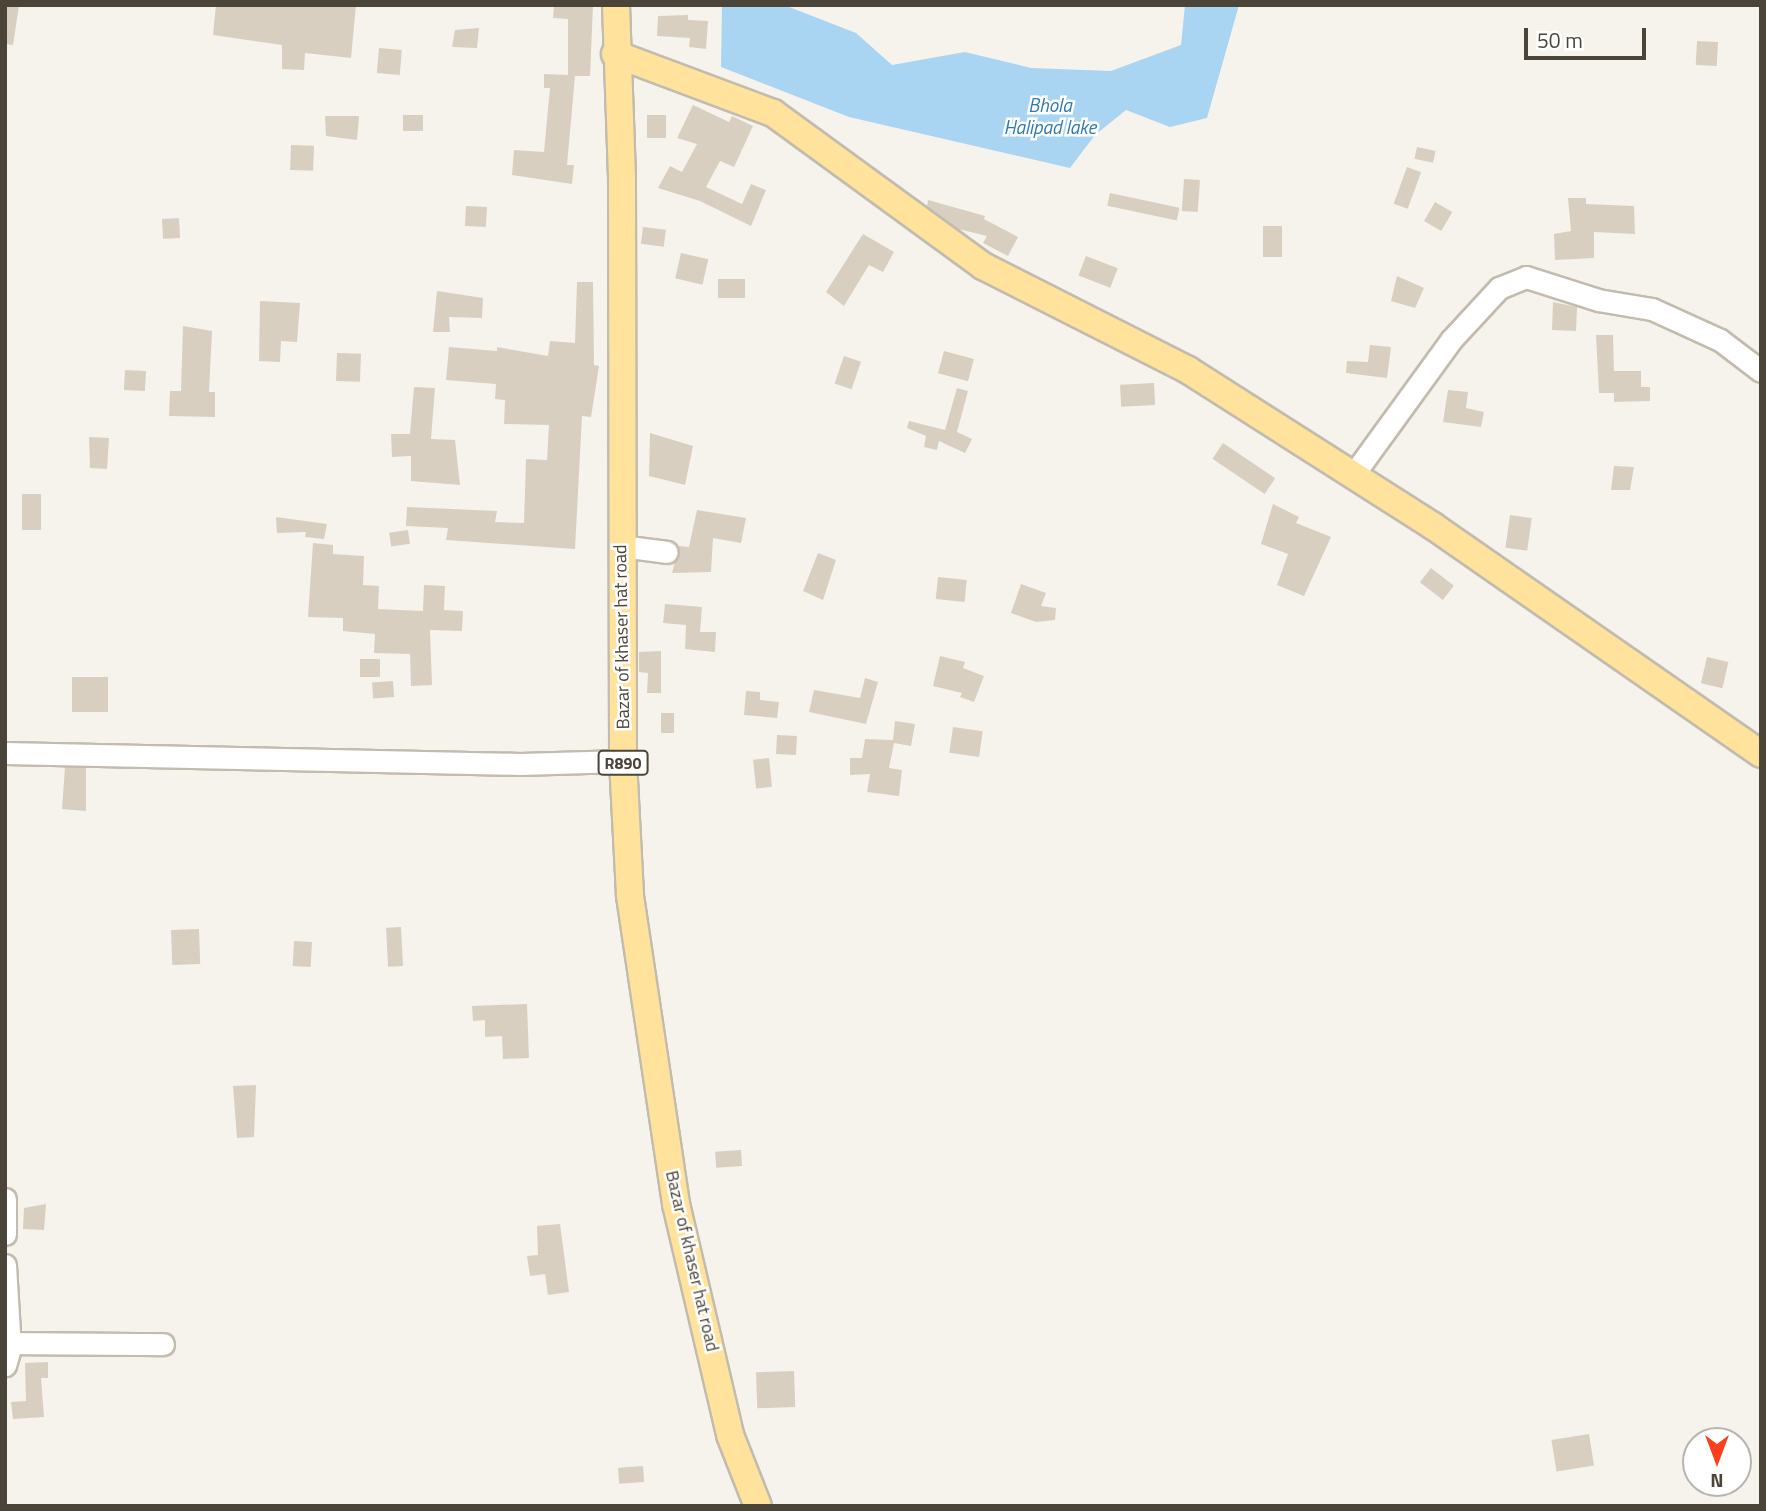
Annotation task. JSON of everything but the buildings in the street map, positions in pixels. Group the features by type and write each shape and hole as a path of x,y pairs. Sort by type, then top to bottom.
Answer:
{"main road":[{"name":"Bazar of khaser hat road","path":"616,5 615,54 622,192 623,761 630,896 676,1204 730,1435 758,1506"},
{"path":"615,54 773,113 983,266 1188,370 1353,475 1761,754"}],"street":[{"path":"1353,475 1451,340 1499,288 1525,277 1598,300 1652,309 1720,340 1761,371"},
{"path":"621,546 667,552"},
{"path":"5,752 520,764 623,761"},
{"path":"5,1199 5,1234"},
{"path":"5,1265 10,1343 5,1365"},
{"path":"10,1343 163,1343"}],"water":[{"name":"Bhola Halipad lake","path":"722,5 784,5 856,33 892,65 965,52 1031,68 1111,71 1181,45 1185,5 1239,5 1207,118 1170,127 1126,110 1095,135 1070,168 849,117 721,67"}]}
